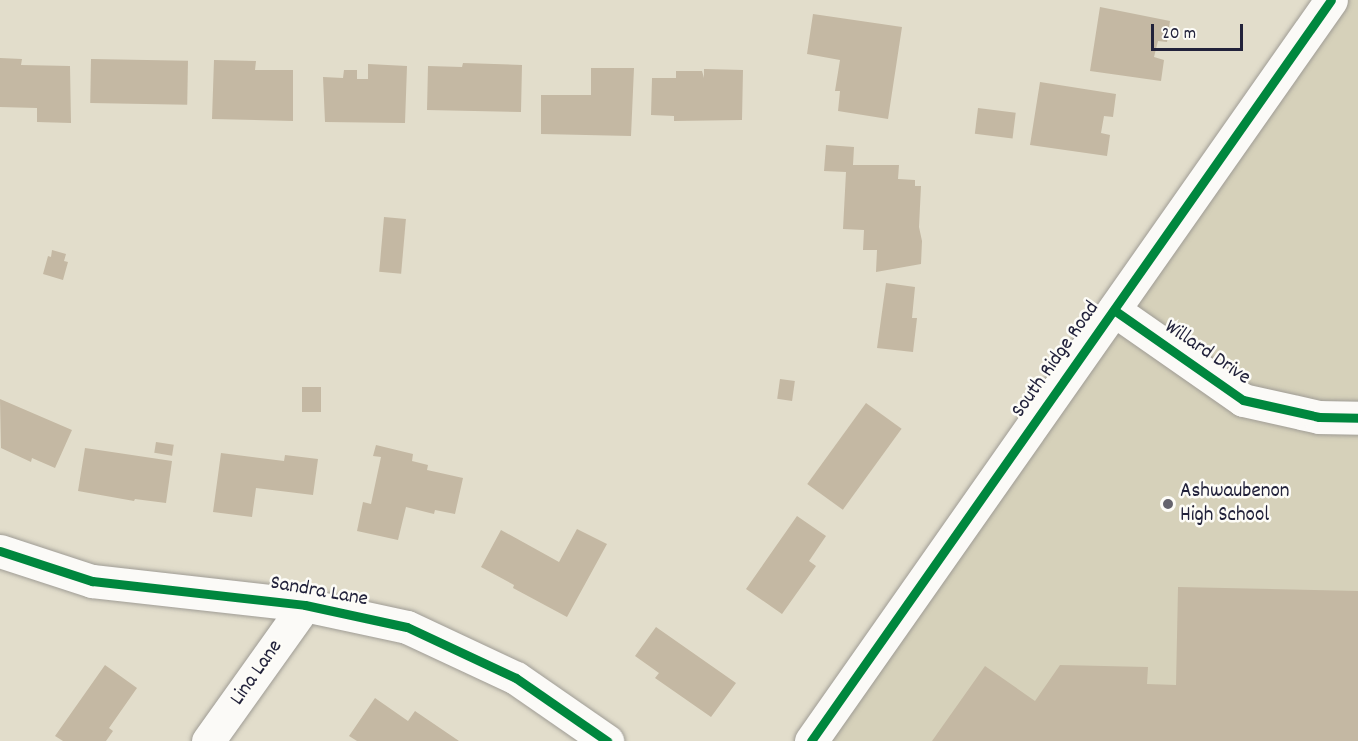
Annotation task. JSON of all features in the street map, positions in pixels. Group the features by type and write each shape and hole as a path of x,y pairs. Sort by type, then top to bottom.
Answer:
{"street":[{"name":"South Ridge Road","path":"811,741 1331,0"},
{"name":"Willard Drive","path":"1114,310 1243,400 1319,417 1358,418"},
{"name":"Sandra Lane","path":"0,551 92,582 305,605 407,627 516,678 607,741"},
{"name":"Lina Lane","path":"208,741 305,605"}],"shaded area":[{"name":"Ashwaubenon High School","path":"1331,0 1358,0 1358,741 811,741"}],"building":[{"path":"1100,7 1170,21 1167,42 1158,41 1154,57 1164,60 1161,81 1090,71"},
{"path":"813,14 902,27 888,119 838,111 840,91 835,91 840,60 807,54"},
{"path":"0,58 22,59 21,65 70,66 71,123 37,122 37,108 0,107"},
{"path":"91,59 188,61 187,105 90,103"},
{"path":"214,60 256,61 255,70 293,70 293,121 212,119"},
{"path":"463,63 522,65 521,112 427,110 428,66 462,67"},
{"path":"368,64 407,66 405,123 325,122 323,77 343,78 344,70 357,70 357,79 368,79"},
{"path":"591,68 634,68 631,136 541,134 541,95 591,95"},
{"path":"704,69 743,70 742,120 674,121 674,116 651,115 652,78 676,78 676,71 702,71 704,78"},
{"path":"1040,82 1116,94 1113,117 1104,116 1101,133 1110,135 1107,156 1030,145"},
{"path":"978,108 1016,113 1013,138 975,134"},
{"path":"826,145 854,147 853,165 899,165 898,179 915,180 915,186 921,186 919,227 922,241 921,264 876,272 877,250 863,250 864,230 843,229 846,172 824,171"},
{"path":"384,217 406,219 401,274 379,272"},
{"path":"52,250 66,254 64,261 68,262 63,280 43,274"},
{"path":"886,283 915,287 912,318 917,318 913,352 877,348"},
{"path":"780,379 795,381 792,401 777,399"},
{"path":"302,387 321,387 321,412 302,412"},
{"path":"0,399 72,430 55,468 32,458 31,462 1,448"},
{"path":"866,403 902,429 843,510 807,484"},
{"path":"156,442 174,445 172,456 154,453"},
{"path":"376,445 413,454 412,461 428,465 427,470 463,478 455,514 435,510 434,514 406,507 398,540 357,531 363,502 371,504 381,457 373,456"},
{"path":"85,448 172,461 166,503 135,499 134,501 78,491"},
{"path":"221,453 284,461 285,455 318,459 313,495 256,488 252,517 213,512"},
{"path":"797,516 826,536 809,561 816,566 782,614 746,589"},
{"path":"577,529 607,544 567,617 513,588 514,585 481,567 501,530 559,562"},
{"name":"Ashwaubenon High School","path":"1178,587 1358,591 1358,741 932,741 985,666 1035,701 1060,665 1148,667 1147,684 1176,685"},
{"path":"656,627 736,683 711,717 655,678 659,673 635,656"},
{"path":"105,665 137,688 109,728 113,731 106,741 63,741 55,736"},
{"path":"375,698 408,721 415,711 459,741 357,741 349,736"}],"cycle path":[{"path":"811,741 1331,0"},
{"path":"1114,310 1243,400 1319,417 1358,418"},
{"path":"0,551 92,581 305,605 407,627 516,678 607,741"}],"place":[{"name":"Ashwaubenon High School","path":"1168,504"}]}
